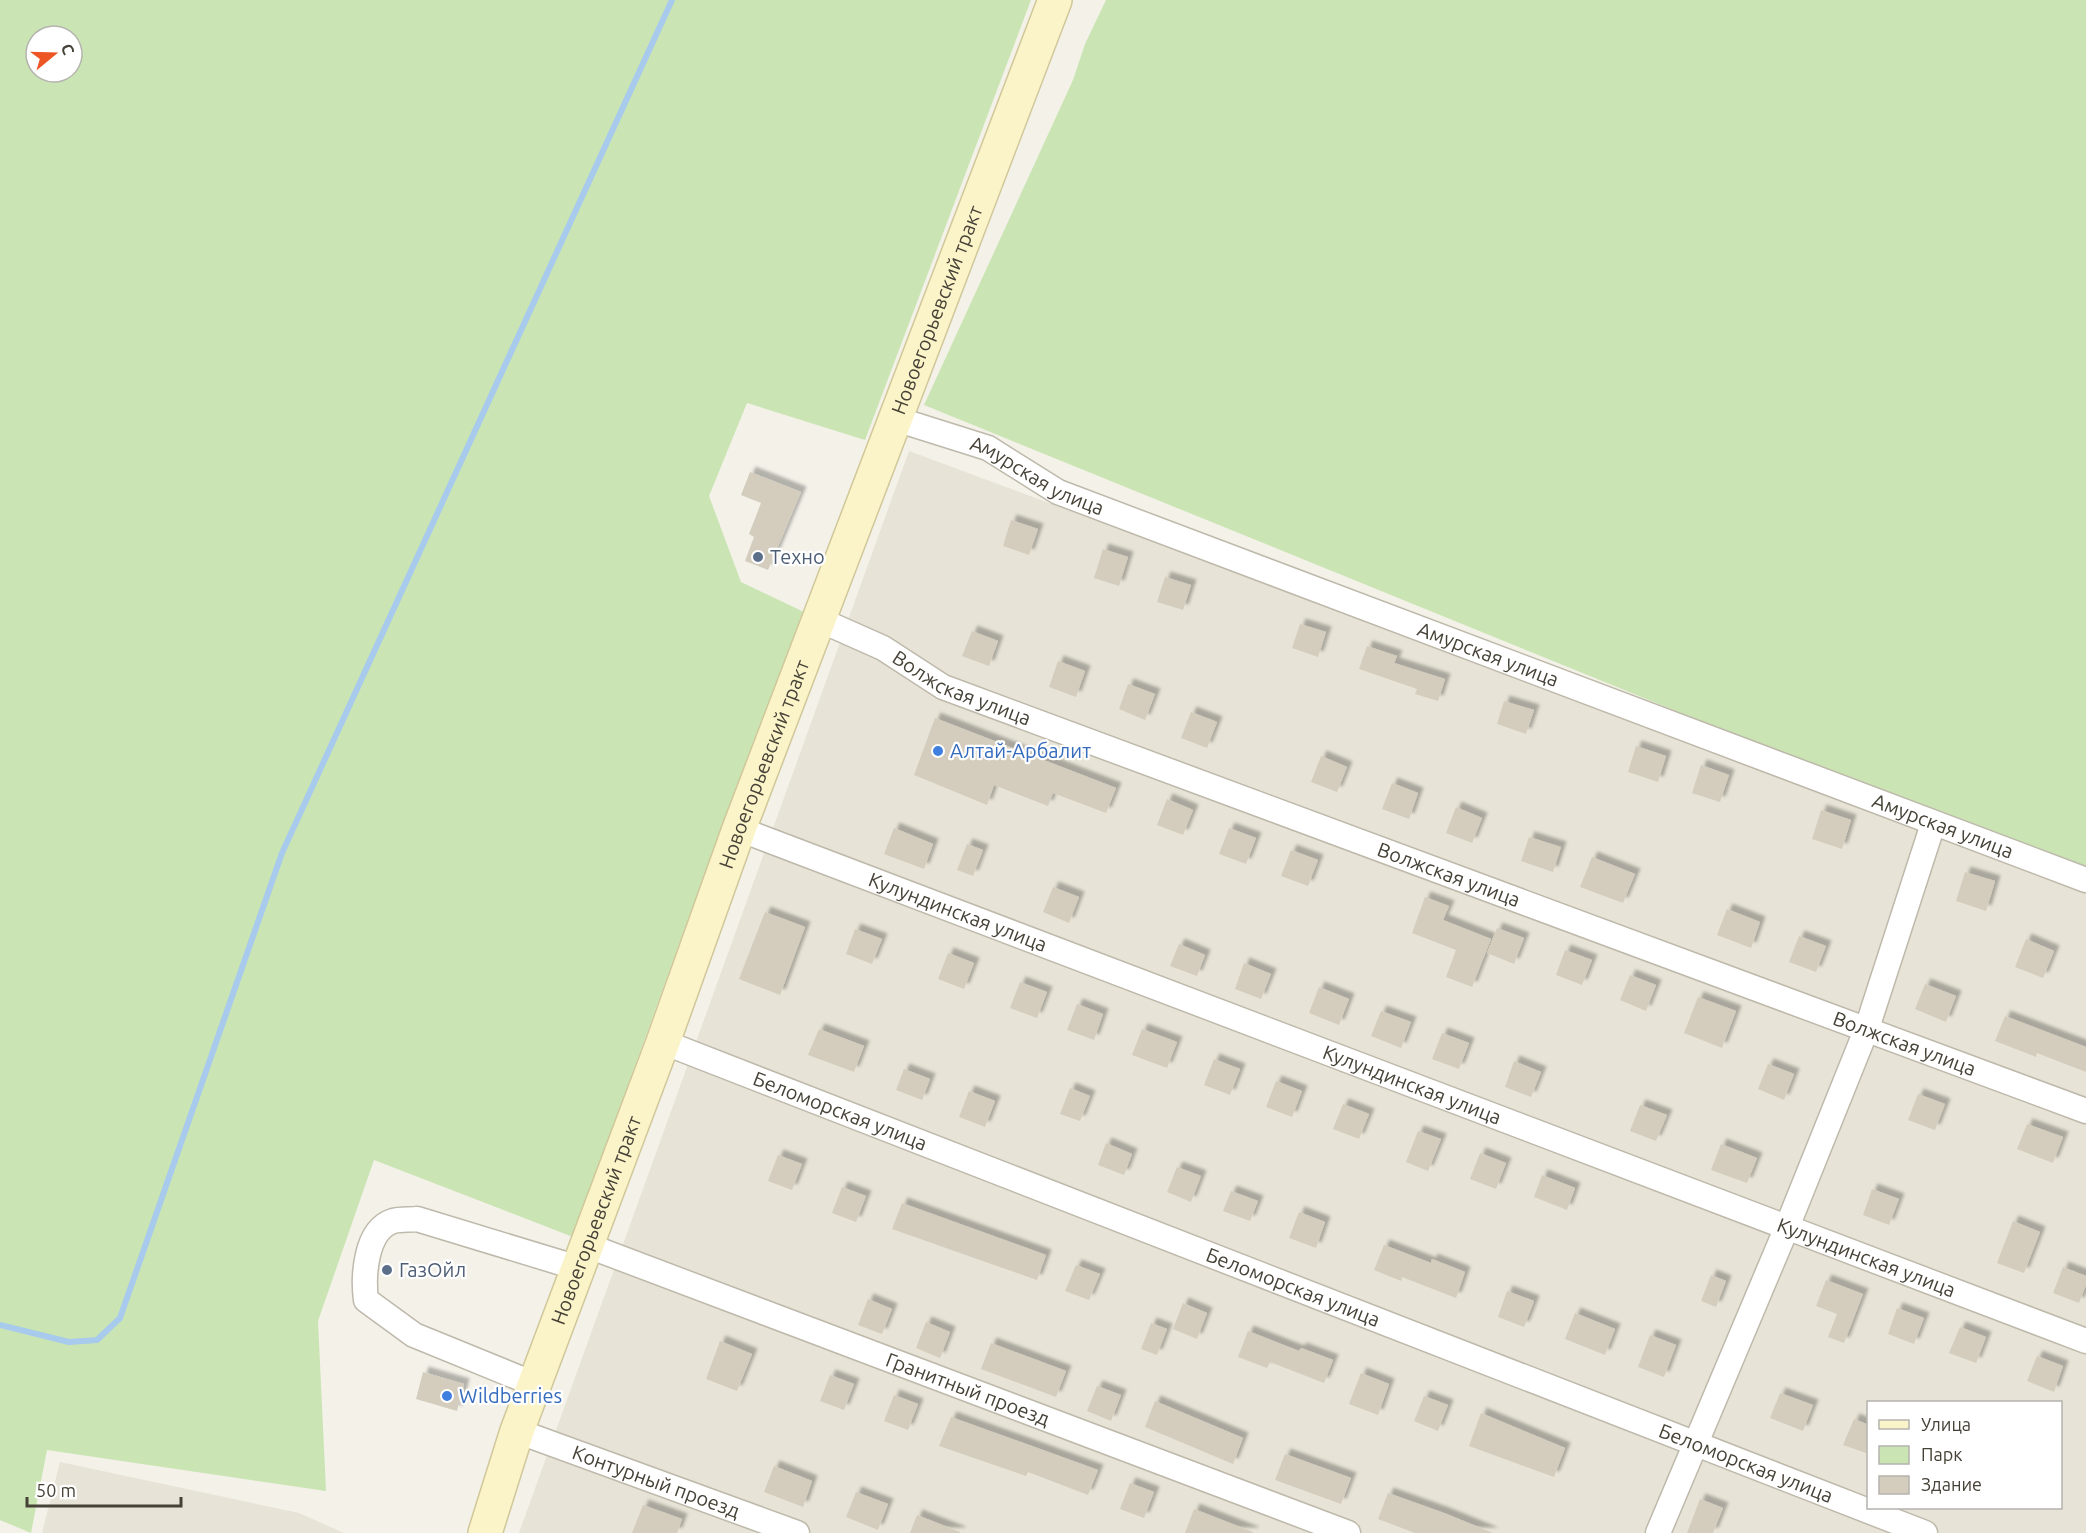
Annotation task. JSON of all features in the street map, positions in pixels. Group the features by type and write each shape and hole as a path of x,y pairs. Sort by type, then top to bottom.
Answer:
{"main road":[{"name":"Новоегорьевский тракт","path":"485,1533 517,1431 663,1042 739,829 1055,0"}],"street":[{"name":"Амурская улица","path":"896,419 988,448 1058,492 2086,880"},
{"name":"Волжская улица","path":"820,620 883,648 943,687 2086,1111"},
{"path":"1658,1533 1787,1227 1867,1028 1933,824"},
{"name":"Кулундинская улица","path":"739,829 2086,1341"},
{"name":"Беломорская улица","path":"663,1042 1925,1533"},
{"name":"Гранитный проезд","path":"534,1384 414,1335 366,1300 363,1276 373,1238 392,1221 417,1220 582,1256 1348,1533"},
{"name":"Контурный проезд","path":"517,1431 797,1533"}],"shaded area":[{"path":"909,451 2086,888 2086,1533 519,1533"},
{"path":"60,1462 299,1513 344,1533 42,1533"}],"green space":[{"path":"0,0 1031,0 865,440 747,403 709,496 741,582 806,613 723,823 573,1237 374,1160 318,1321 326,1491 47,1450 31,1533 0,1520"},
{"path":"1106,0 2086,0 2086,871 1934,816 924,405 1073,80 1085,44"}],"building":[{"path":"750,472 801,492 768,570 745,561 754,537 749,534 761,503 741,495"},
{"path":"1011,520 1038,529 1029,555 1003,546"},
{"path":"1103,549 1128,557 1119,586 1094,578"},
{"path":"1165,577 1191,585 1183,610 1157,602"},
{"path":"1300,624 1326,632 1318,657 1292,648"},
{"path":"972,631 998,641 989,666 962,656"},
{"path":"1367,646 1397,656 1394,663 1445,679 1438,701 1415,694 1417,689 1359,669"},
{"path":"1058,661 1085,671 1076,697 1049,687"},
{"path":"1128,684 1155,694 1145,720 1119,709"},
{"path":"1504,701 1534,710 1526,734 1497,724"},
{"path":"1191,712 1217,722 1207,748 1181,738"},
{"path":"935,718 1116,788 1106,813 1053,793 1048,806 994,785 987,805 914,775"},
{"path":"1636,746 1666,756 1658,782 1628,772"},
{"path":"1321,756 1347,767 1337,792 1311,782"},
{"path":"1701,765 1729,775 1720,802 1692,793"},
{"path":"1392,783 1418,793 1409,819 1382,809"},
{"path":"1167,799 1193,810 1183,835 1157,825"},
{"path":"1456,807 1482,818 1472,843 1446,833"},
{"path":"1821,810 1851,820 1842,849 1812,839"},
{"path":"894,828 933,844 924,869 884,854"},
{"path":"1229,828 1256,838 1246,864 1219,854"},
{"path":"1529,837 1561,847 1553,872 1521,861"},
{"path":"967,844 983,850 973,876 957,870"},
{"path":"1291,850 1318,860 1308,886 1281,876"},
{"path":"1592,857 1635,874 1623,903 1580,887"},
{"path":"1965,872 1995,881 1986,911 1956,901"},
{"path":"1053,887 1079,897 1069,923 1043,912"},
{"path":"1425,897 1449,906 1443,920 1491,939 1472,987 1446,977 1456,950 1412,933"},
{"path":"1727,909 1760,922 1751,948 1717,935"},
{"path":"765,912 805,927 780,995 739,979"},
{"path":"1497,928 1524,938 1514,964 1487,953"},
{"path":"855,929 882,939 872,964 846,954"},
{"path":"1799,936 1826,946 1816,972 1789,962"},
{"path":"2026,939 2054,951 2043,978 2015,967"},
{"path":"1179,944 1205,955 1197,976 1170,966"},
{"path":"1565,950 1592,960 1582,985 1556,975"},
{"path":"948,953 974,963 964,989 938,979"},
{"path":"1244,963 1271,974 1261,999 1235,989"},
{"path":"1630,975 1656,985 1646,1011 1620,1000"},
{"path":"1020,982 1047,992 1037,1018 1010,1008"},
{"path":"1925,984 1956,996 1946,1022 1915,1009"},
{"path":"1319,987 1349,999 1339,1025 1309,1013"},
{"path":"1698,997 1736,1011 1722,1048 1684,1033"},
{"path":"1077,1004 1103,1014 1094,1040 1067,1030"},
{"path":"1381,1011 1411,1022 1401,1048 1371,1036"},
{"path":"2005,1016 2086,1047 2086,1072 2037,1053 2036,1057 1995,1041"},
{"path":"819,1029 864,1046 854,1072 808,1055"},
{"path":"1142,1029 1177,1042 1167,1068 1132,1055"},
{"path":"1442,1033 1469,1043 1459,1069 1432,1059"},
{"path":"1214,1059 1240,1069 1230,1095 1204,1085"},
{"path":"1514,1061 1541,1072 1531,1097 1505,1087"},
{"path":"1768,1064 1794,1074 1784,1100 1758,1089"},
{"path":"904,1069 930,1079 922,1100 896,1090"},
{"path":"1276,1081 1302,1091 1292,1117 1266,1107"},
{"path":"1070,1088 1090,1096 1080,1121 1060,1114"},
{"path":"969,1091 995,1101 985,1127 959,1117"},
{"path":"1918,1094 1945,1104 1935,1130 1908,1120"},
{"path":"1343,1104 1369,1114 1359,1139 1333,1129"},
{"path":"1640,1105 1667,1115 1656,1141 1630,1131"},
{"path":"2027,1124 2063,1137 2053,1163 2017,1149"},
{"path":"1418,1131 1441,1139 1428,1171 1406,1162"},
{"path":"1106,1143 1132,1154 1124,1175 1098,1165"},
{"path":"1721,1144 1757,1158 1747,1183 1711,1170"},
{"path":"1480,1153 1506,1163 1496,1189 1470,1179"},
{"path":"778,1155 802,1164 792,1190 768,1181"},
{"path":"1177,1167 1201,1176 1191,1202 1167,1192"},
{"path":"1542,1175 1575,1188 1567,1210 1534,1197"},
{"path":"842,1187 866,1196 856,1222 832,1213"},
{"path":"1872,1189 1899,1199 1889,1225 1863,1215"},
{"path":"1231,1191 1258,1201 1250,1221 1223,1211"},
{"path":"902,1203 1046,1255 1037,1280 892,1229"},
{"path":"1299,1212 1325,1222 1316,1248 1289,1238"},
{"path":"2013,1221 2040,1232 2024,1273 1997,1263"},
{"path":"1384,1245 1431,1263 1432,1259 1465,1272 1456,1298 1402,1277 1401,1281 1374,1270"},
{"path":"1076,1265 1100,1274 1089,1300 1065,1291"},
{"path":"2063,1267 2086,1276 2086,1285 2079,1303 2053,1293"},
{"path":"1711,1275 1726,1281 1716,1307 1701,1301"},
{"path":"1826,1280 1863,1294 1844,1343 1828,1337 1837,1314 1816,1306"},
{"path":"1507,1291 1534,1301 1524,1327 1498,1317"},
{"path":"868,1299 892,1309 882,1334 858,1325"},
{"path":"1183,1303 1207,1313 1197,1339 1173,1329"},
{"path":"1897,1308 1924,1318 1914,1344 1888,1334"},
{"path":"1575,1313 1615,1329 1605,1355 1565,1339"},
{"path":"926,1322 950,1332 940,1358 916,1348"},
{"path":"1151,1323 1167,1329 1157,1355 1141,1349"},
{"path":"1960,1327 1986,1337 1976,1363 1949,1353"},
{"path":"1248,1331 1299,1351 1301,1348 1333,1360 1324,1383 1270,1362 1267,1368 1238,1357"},
{"path":"1650,1335 1676,1345 1664,1377 1638,1367"},
{"path":"720,1341 752,1354 737,1391 706,1379"},
{"path":"991,1343 1066,1371 1056,1397 981,1369"},
{"path":"2037,1356 2063,1366 2054,1392 2027,1381"},
{"path":"423,1372 464,1384 457,1411 416,1399"},
{"path":"1361,1373 1389,1384 1378,1415 1349,1404"},
{"path":"830,1375 854,1384 844,1410 820,1401"},
{"path":"1097,1386 1121,1395 1111,1421 1087,1411"},
{"path":"1780,1393 1813,1405 1803,1431 1770,1418"},
{"path":"894,1395 918,1404 908,1430 884,1421"},
{"path":"1424,1396 1448,1405 1438,1431 1414,1421"},
{"path":"1155,1401 1243,1438 1233,1464 1145,1427"},
{"path":"1481,1413 1565,1448 1554,1477 1469,1446"},
{"path":"951,1417 1098,1470 1088,1495 1028,1472 1026,1476 939,1446"},
{"path":"1854,1419 1867,1424 1867,1453 1843,1445"},
{"path":"1285,1454 1351,1478 1341,1504 1275,1480"},
{"path":"774,1466 812,1481 803,1507 764,1492"},
{"path":"1130,1483 1154,1492 1144,1518 1120,1509"},
{"path":"856,1492 888,1504 878,1530 846,1517"},
{"path":"1388,1493 1493,1533 1415,1533 1378,1519"},
{"path":"1700,1499 1723,1508 1713,1533 1687,1533"},
{"path":"643,1505 682,1519 677,1533 632,1533"},
{"path":"1194,1509 1253,1532 1253,1533 1185,1533"},
{"path":"917,1515 960,1532 960,1533 910,1533"}],"waterway":[{"path":"0,1325 69,1342 97,1340 120,1318 282,853 672,0"}],"place":[{"name":"Техно","path":"758,557"},
{"name":"Алтай-Арбалит","path":"938,751"},
{"name":"ГазОйл","path":"387,1270"},
{"name":"Wildberries","path":"447,1396"}]}
